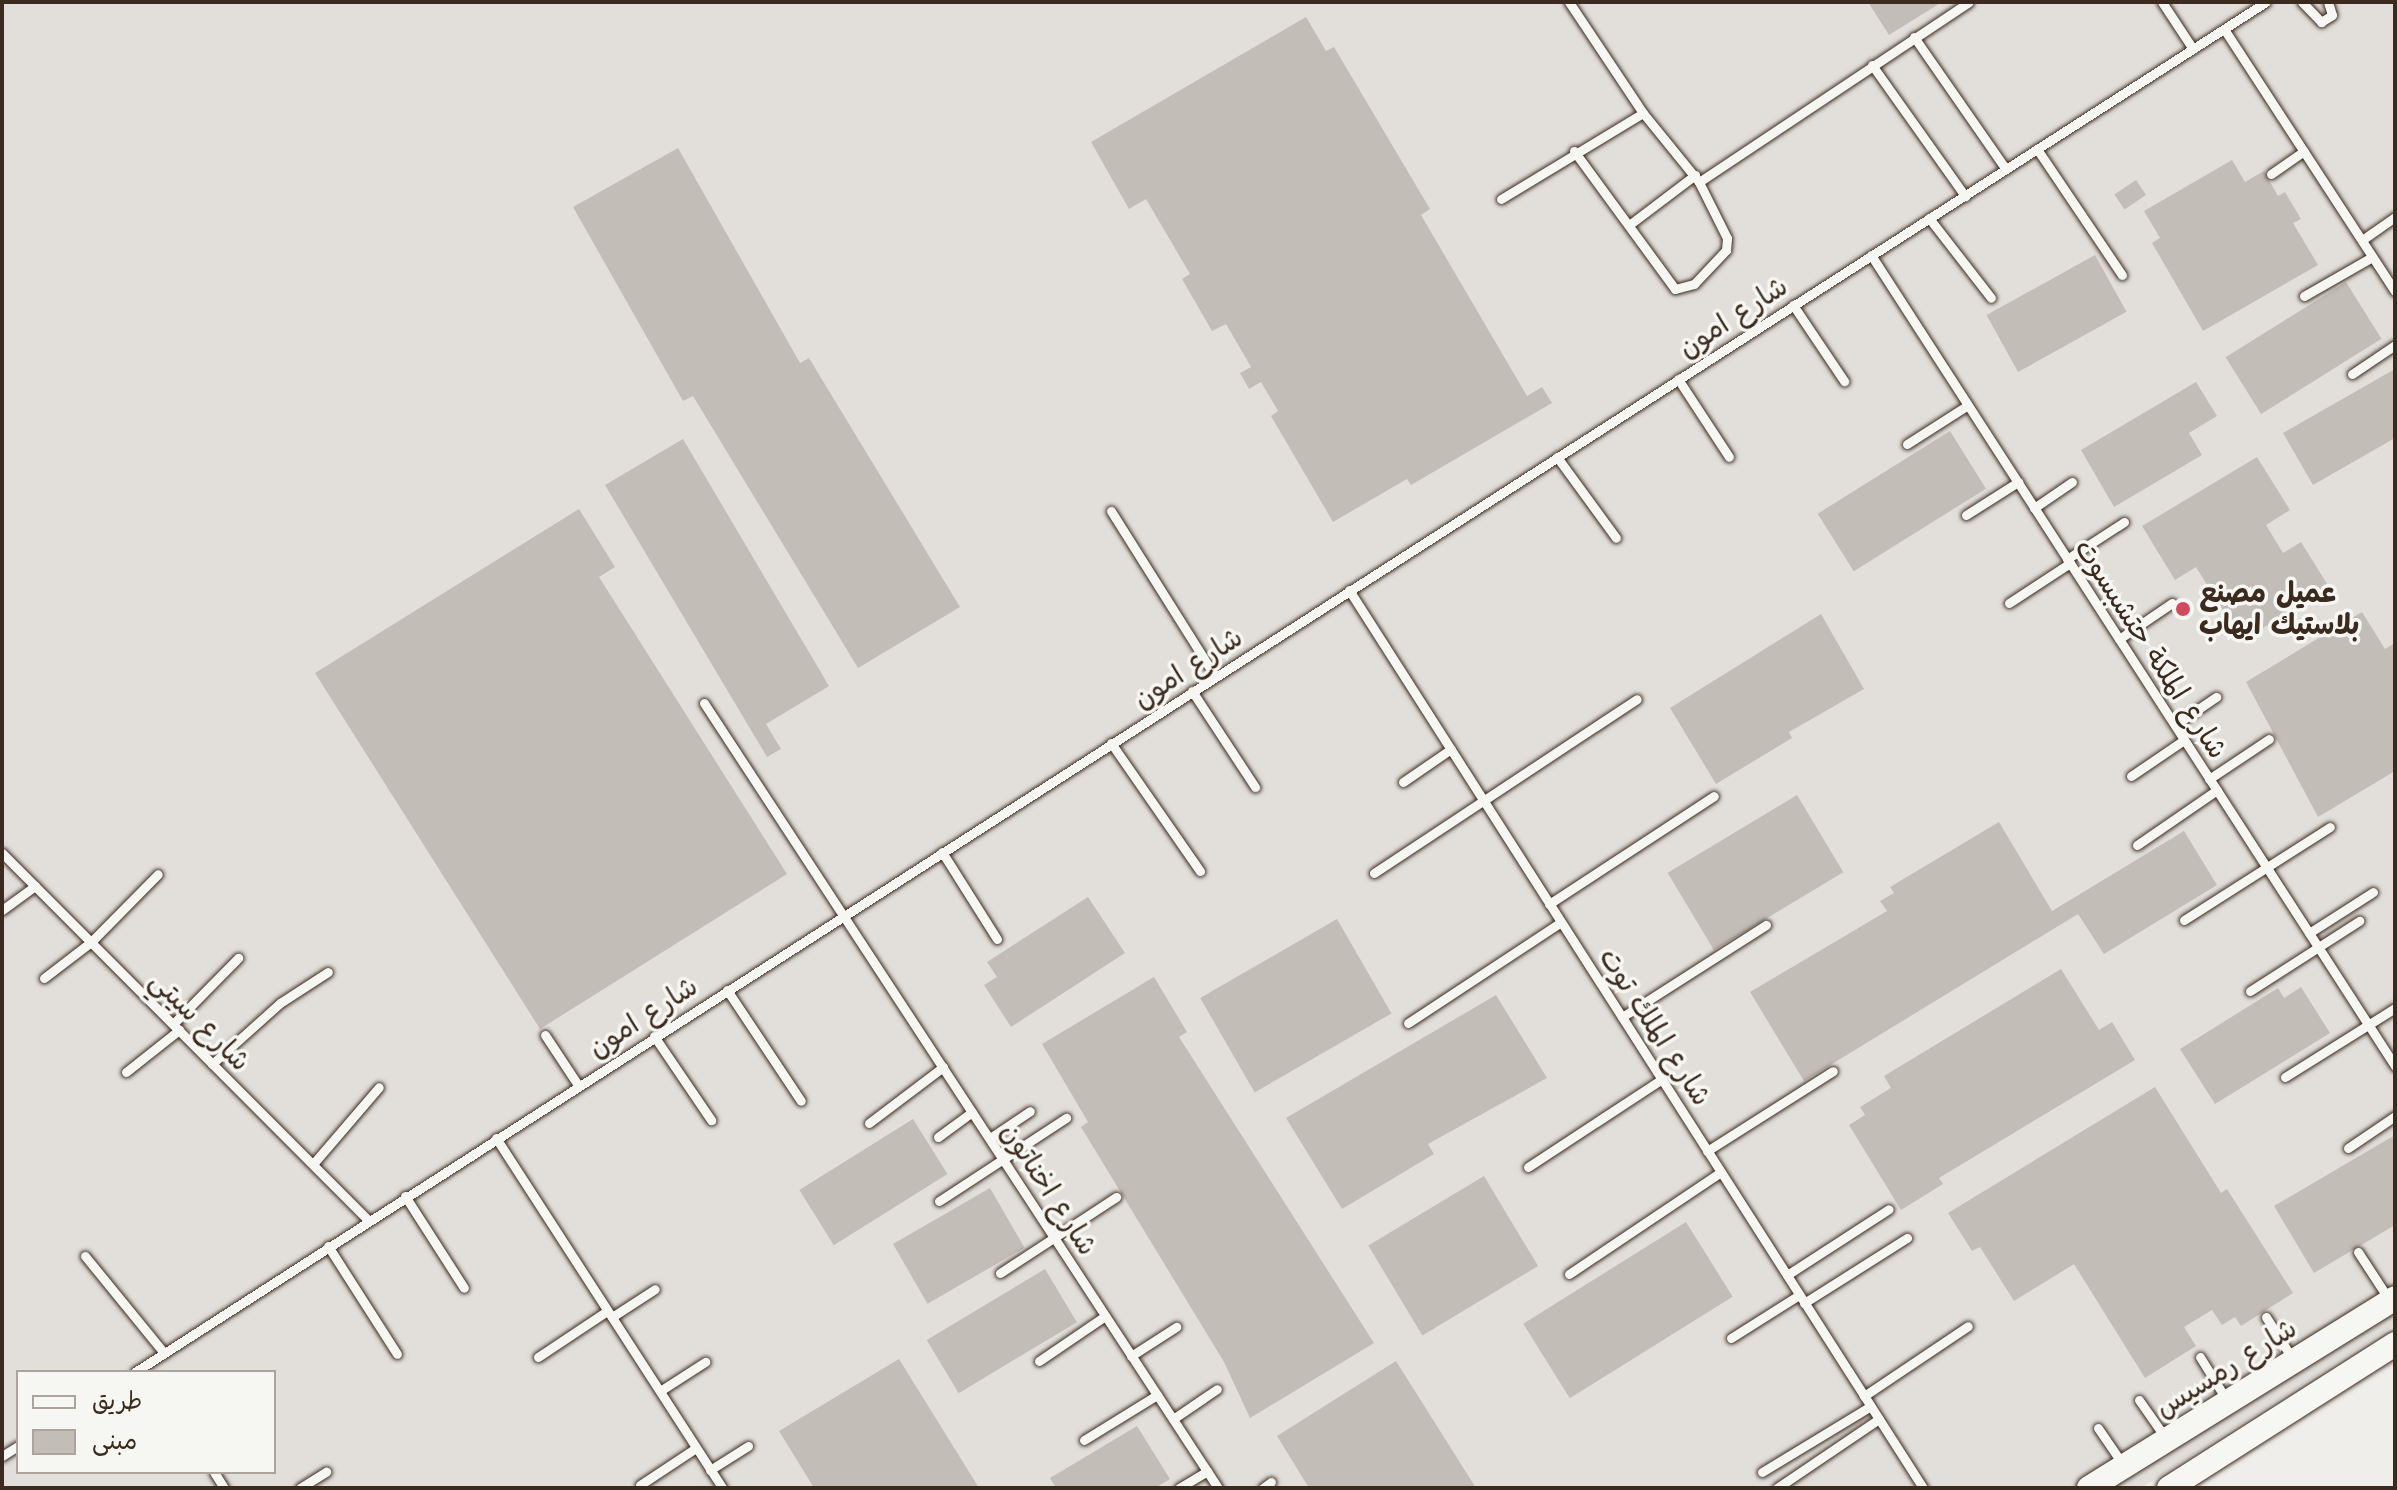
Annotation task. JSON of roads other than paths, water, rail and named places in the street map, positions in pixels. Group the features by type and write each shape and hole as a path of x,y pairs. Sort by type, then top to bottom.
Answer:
{"street":[{"name":"شارع رمسيس","path":"2089,1488 2392,1300"},
{"path":"2169,1488 2395,1344"}],"lane":[{"path":"1569,2 1643,113 1697,178 1727,238 1726,250 1694,284 1675,289 1574,151"},
{"path":"1629,225 1969,2"},
{"path":"2162,2 2193,49"},
{"name":"شارع امون","path":"148,1368 164,1353 405,1196 2266,2"},
{"path":"2302,2 2321,22 2332,15 2328,2"},
{"path":"2224,29 2395,291"},
{"path":"1914,37 2005,168"},
{"path":"1872,65 1965,196"},
{"path":"1501,199 1574,151 1643,113"},
{"path":"2037,149 2122,275"},
{"path":"2271,174 2304,151"},
{"path":"2362,240 2395,217"},
{"path":"1929,218 1991,298"},
{"name":"شارع الملكة حتشبسوت","path":"1871,255 2395,1066"},
{"path":"2304,296 2372,257"},
{"path":"1793,305 1844,381"},
{"path":"2352,374 2395,345"},
{"path":"1678,379 1729,457"},
{"path":"1907,444 1968,405"},
{"path":"1557,457 1616,538"},
{"path":"1966,515 2018,482"},
{"path":"2034,508 2072,482"},
{"path":"1111,511 1215,676"},
{"path":"2009,603 2124,522"},
{"name":"شارع الملك توت","path":"1349,590 1923,1488"},
{"path":"2119,639 2172,603"},
{"path":"1192,691 1255,787"},
{"path":"2175,725 2216,697"},
{"path":"1374,873 1637,699"},
{"name":"شارع اخناتون","path":"704,703 1218,1488"},
{"path":"2209,779 2269,739"},
{"path":"2131,776 2184,740"},
{"path":"1111,743 1200,871"},
{"path":"1403,782 1451,749"},
{"path":"2137,845 2217,790"},
{"path":"1549,904 1714,796"},
{"path":"2184,920 2330,827"},
{"path":"942,852 997,939"},
{"name":"شارع سيتي","path":"2,853 368,1220"},
{"path":"44,978 91,942 158,874"},
{"path":"2,910 35,886"},
{"path":"2309,933 2373,892"},
{"path":"2250,991 2359,921"},
{"path":"1408,1023 1561,922"},
{"path":"1622,1017 1766,925"},
{"path":"126,1072 176,1027 238,958"},
{"path":"212,1064 280,1003 328,972"},
{"path":"727,990 801,1101"},
{"path":"2285,1077 2395,1008"},
{"path":"545,1035 578,1085"},
{"path":"654,1036 711,1120"},
{"path":"869,1123 943,1067"},
{"path":"1707,1151 1833,1071"},
{"path":"1528,1167 1662,1079"},
{"path":"313,1164 379,1087"},
{"path":"990,1138 1030,1111"},
{"path":"938,1137 972,1112"},
{"path":"2348,1148 2395,1116"},
{"path":"939,1201 1066,1118"},
{"path":"496,1138 722,1488"},
{"path":"1569,1274 1721,1172"},
{"path":"405,1196 464,1288"},
{"path":"1000,1273 1116,1197"},
{"path":"1787,1275 1889,1209"},
{"path":"1731,1338 1907,1238"},
{"path":"328,1246 397,1354"},
{"path":"2358,1252 2392,1300"},
{"path":"85,1256 164,1353"},
{"path":"538,1357 655,1289"},
{"path":"1039,1361 1105,1316"},
{"path":"2266,1317 2294,1361"},
{"path":"1864,1396 1968,1326"},
{"path":"1131,1356 1176,1327"},
{"path":"2200,1357 2227,1402"},
{"path":"660,1391 705,1362"},
{"path":"1173,1419 1217,1389"},
{"path":"1084,1440 1157,1395"},
{"path":"2139,1400 2167,1440"},
{"path":"1762,1472 1871,1406"},
{"path":"1777,1488 1879,1419"},
{"path":"2098,1428 2124,1466"},
{"path":"710,1470 748,1446"},
{"path":"640,1485 696,1448"},
{"path":"1179,1488 1207,1471"},
{"path":"300,1488 326,1472"}],"place":[{"name":"عميل مصنع بلاستيك ايهاب","path":"2183,609"}]}
